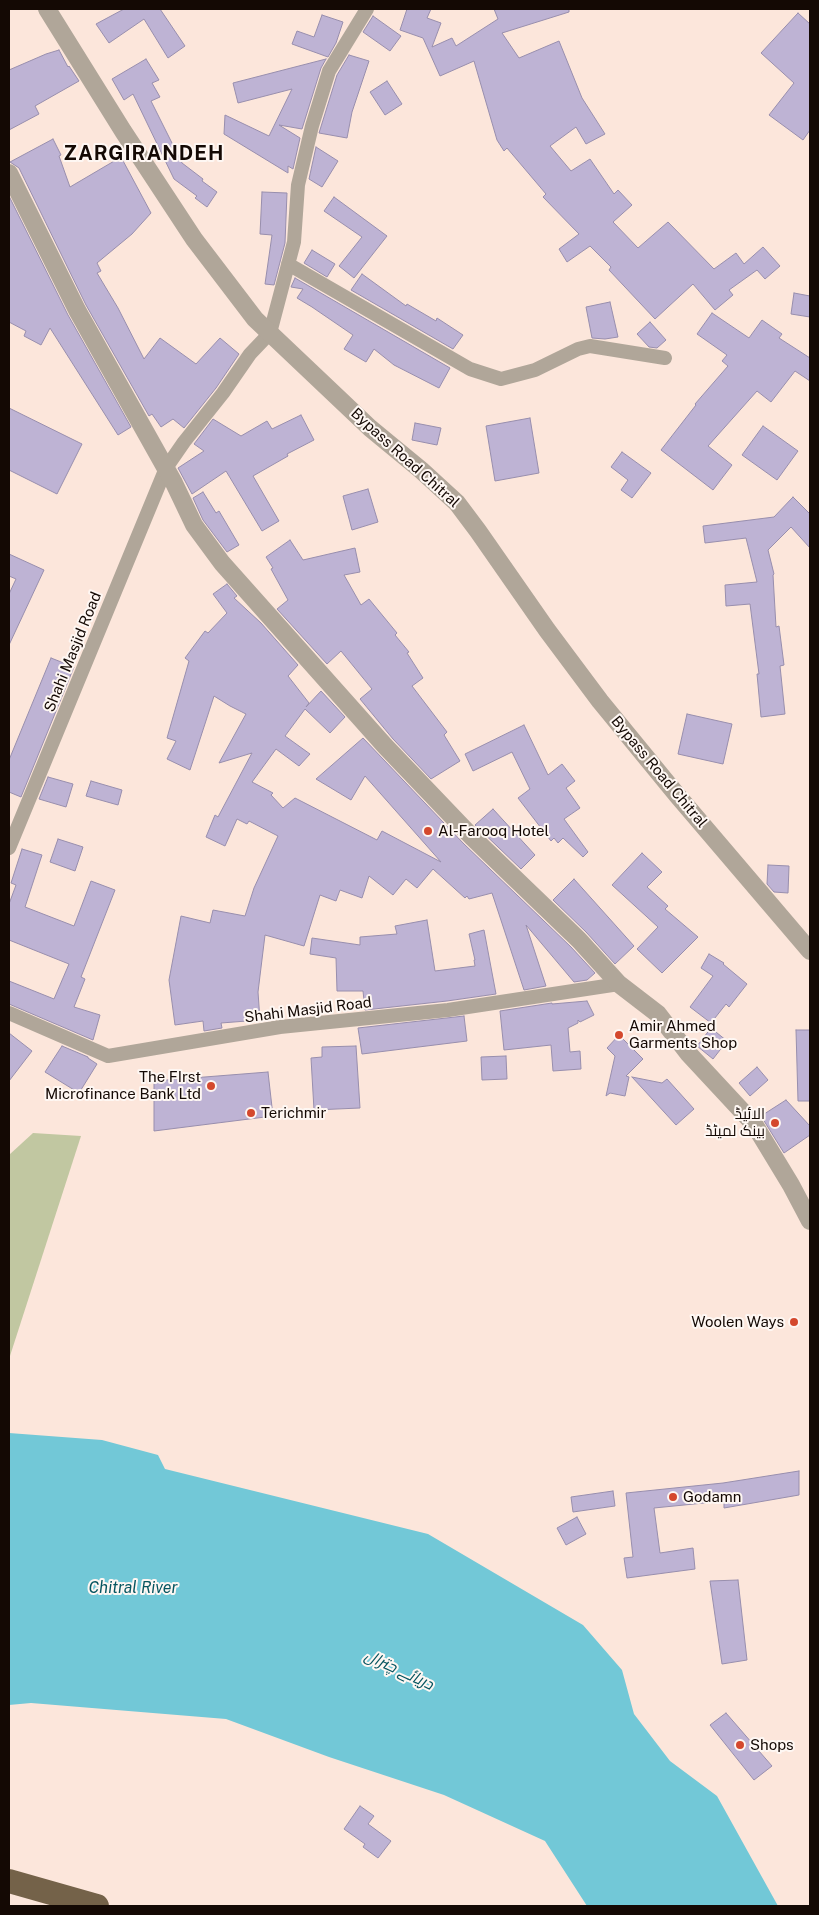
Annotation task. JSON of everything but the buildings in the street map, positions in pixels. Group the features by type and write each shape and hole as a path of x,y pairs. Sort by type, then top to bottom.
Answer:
{"highway":[{"path":"9,1880 97,1906"}],"street":[{"name":"Bypass Road Chitral","path":"47,9 123,131 194,239 256,319 370,428 457,503 600,701 677,795 810,951"},
{"path":"270,333 294,242 298,185 312,126 329,71 367,9"},
{"path":"9,173 77,310 166,468 194,525 222,564 385,746 472,837 579,940 619,984 658,1014 688,1053 754,1124 791,1185 810,1222"},
{"path":"288,264 470,369 501,379 535,370 578,349 590,346 665,358"},
{"name":"Shahi Masjid Road","path":"9,848 166,468 250,354 270,333"},
{"name":"Shahi Masjid Road","path":"9,1012 108,1056 280,1027 448,1010 619,984"}],"green space":[{"path":"33,1133 81,1136 9,1359 9,1155"}],"water":[{"name":"Chitral River","path":"9,1433 102,1440 158,1455 165,1469 428,1534 583,1625 622,1670 634,1714 670,1761 717,1796 778,1906 587,1906 545,1841 444,1795 329,1757 226,1719 31,1703 9,1705"}],"place":[{"name":"Al-Farooq Hotel","path":"428,831"},
{"name":"Amir Ahmed Garments Shop","path":"619,1035"},
{"name":"The FIrst Microfinance Bank Ltd","path":"211,1086"},
{"name":"Terichmir","path":"251,1113"},
{"name":"الائیڈ بینک لمیٹڈ","path":"775,1123"},
{"name":"Woolen Ways","path":"794,1322"},
{"name":"Godamn","path":"673,1497"},
{"name":"Shops","path":"740,1745"}],"district":[{"name":"ZARGIRANDEH","path":"144,154"}],"water label":[{"name":"دریائے چترال","path":"399,1670"}]}
